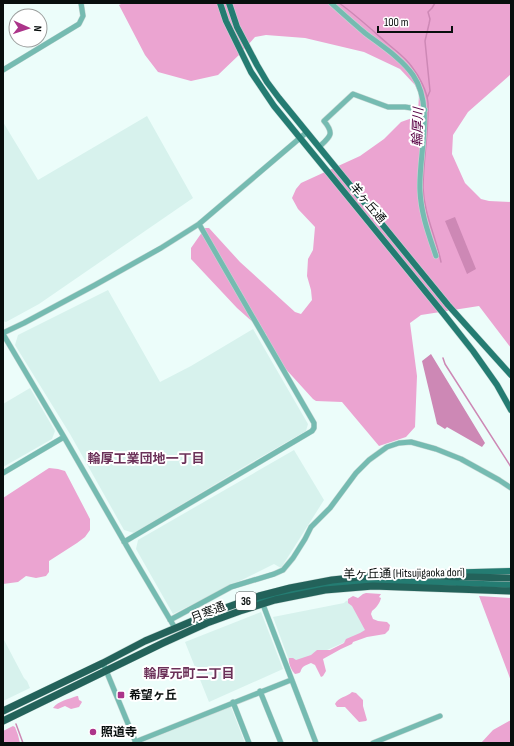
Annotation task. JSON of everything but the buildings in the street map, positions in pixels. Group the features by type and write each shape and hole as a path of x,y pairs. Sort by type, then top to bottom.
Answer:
{"highway":[{"name":"月寒通","path":"3,711 207,623 240,611 261,600 290,588 332,580 373,576 511,578"},
{"name":"月寒通","path":"3,721 105,667 145,641 214,612 261,600 275,600 325,590 374,586 511,590"}],"main road":[{"name":"羊ヶ丘通","path":"220,3 226,21 251,72 274,106 473,351 497,385 511,410"},
{"name":"羊ヶ丘通","path":"229,3 237,27 267,82 279,98 448,305 511,376"},
{"path":"373,576 404,573 511,571"},
{"name":"羊ヶ丘通 (Hitsujigaoka dori)","path":"261,600 324,586 359,583 419,582 511,584"}],"street":[{"path":"3,70 79,24 83,16 81,3"},
{"path":"331,3 360,29 400,60 412,74 421,90 425,110 420,191 421,206 436,256"},
{"path":"319,147 329,138 330,135 330,128 324,121 353,94 388,108 405,107 425,110"},
{"path":"175,628 3,334 161,248 199,224 308,132"},
{"path":"124,542 312,431 314,428 314,423 199,224"},
{"path":"3,473 64,437"},
{"path":"170,620 231,586 283,570 293,558 311,527 330,508 356,473 369,460 387,447 399,443 411,442 436,449 461,459 511,488"},
{"path":"261,600 316,743"},
{"path":"105,667 136,742 260,691 291,680"},
{"path":"260,691 281,743"},
{"path":"233,702 249,743"},
{"path":"372,743 440,716"}],"shaded area":[{"path":"123,3 511,3 511,74 468,112 453,135 452,154 465,183 481,199 511,202 511,348 479,306 421,315 410,323 417,376 415,427 406,437 379,446 342,402 316,401 313,399 273,355 266,334 237,308 191,259 191,248 205,228 209,228 240,262 295,312 301,314 312,300 307,276 308,259 313,250 315,227 298,209 292,198 296,189 301,183 360,156 384,139 401,122 415,117 418,113 419,94 415,85 400,69 364,52 305,38 266,35 255,37 218,75 191,81 158,72 145,55 119,5"},
{"path":"147,116 193,198 39,304 6,322 3,321 3,122 38,180"},
{"path":"455,217 476,269 467,274 445,221"},
{"path":"108,290 160,382 191,366 253,329 308,424 306,431 134,533 124,530 70,434 15,345 18,335"},
{"path":"431,354 485,443 482,447 447,427 445,429 437,424 422,361"},
{"path":"30,388 55,431 52,439 3,467 3,404"},
{"path":"294,450 324,500 281,568 274,564 173,614 136,549 138,540"},
{"path":"49,468 65,471 90,519 90,530 85,537 49,561 49,572 46,576 36,578 26,576 18,582 3,584 3,498"},
{"path":"366,593 381,594 379,597 381,598 380,602 371,614 373,619 387,622 390,625 389,630 385,634 367,637 353,642 352,644 323,659 326,671 321,677 315,665 311,663 304,666 299,673 295,674 290,666 289,658 296,660 311,655 317,650 330,650 344,643 346,639 365,630 352,606 348,603 348,599 353,596 358,598"},
{"path":"479,596 511,598 511,681"},
{"path":"353,599 370,631 291,666 273,617 344,603"},
{"path":"261,612 283,669 209,702 185,642"},
{"path":"3,638 30,688 3,701"},
{"path":"352,692 356,693 363,700 366,721 359,722 345,707 337,707 335,704 338,700"},
{"path":"77,696 82,702 79,707 71,709 65,706 58,709 53,708 61,702"},
{"path":"231,707 245,743 143,742"},
{"path":"511,720 511,743 481,743 493,730"},
{"path":"13,726 15,727 20,743 3,743 3,731"}],"waterway":[{"name":"輪厚川","path":"339,3 410,64 420,79 424,89 428,103 428,114 423,188 428,216 441,262"},
{"path":"427,98 430,91 425,41 430,19 428,12 435,3"},
{"name":"輪厚川","path":"443,358 445,364 511,467"},
{"path":"16,724 23,743"}],"place":[{"name":"希望ヶ丘","path":"121,695"},
{"name":"照道寺","path":"93,732"}],"district":[{"name":"輪厚工業団地一丁目","path":"146,458"},
{"name":"輪厚元町二丁目","path":"189,673"}]}
